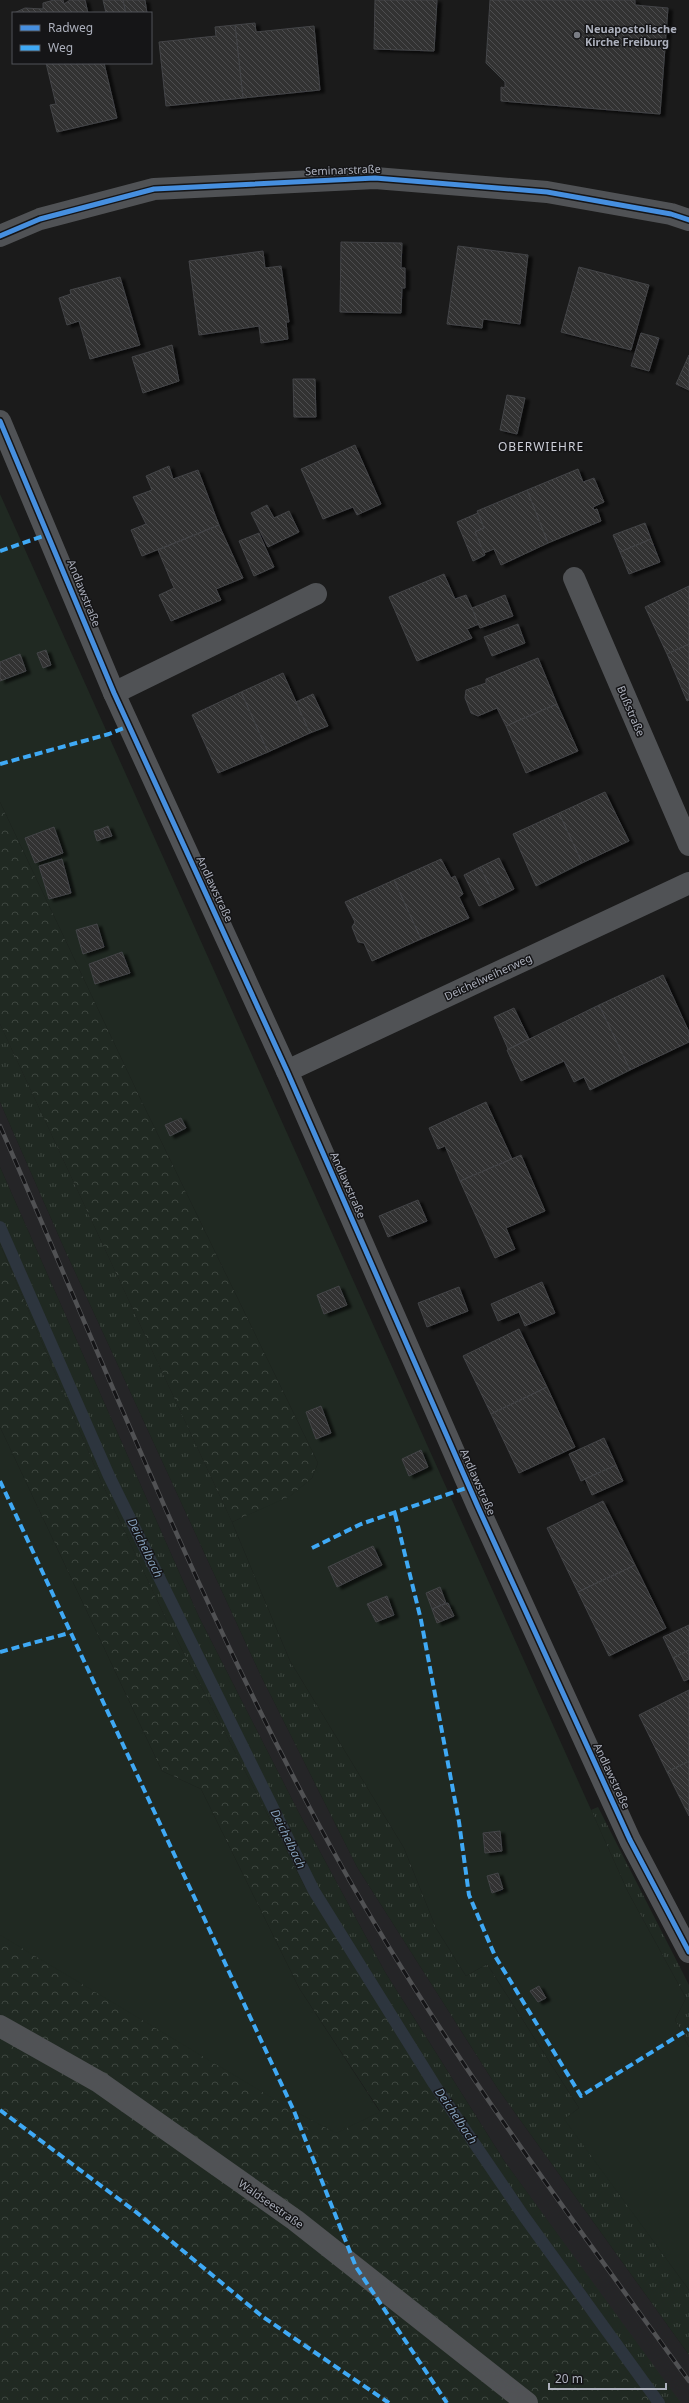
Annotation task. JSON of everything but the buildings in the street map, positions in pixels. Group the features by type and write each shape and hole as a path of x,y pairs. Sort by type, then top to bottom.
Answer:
{"street":[{"name":"Seminarstraße","path":"1,235 40,219 154,189 375,178 547,192 671,214 689,220"},
{"name":"Andlawstraße","path":"0,421 114,693 287,1071 481,1514 630,1840 689,1952"},
{"name":"Bußstraße","path":"574,578 689,845"},
{"path":"114,693 316,594"},
{"name":"Deichelweiherweg","path":"287,1071 689,883"},
{"name":"Waldseestraße","path":"0,2026 99,2082 295,2220 527,2403"}],"shaded area":[{"path":"0,1102 64,1248 261,1676 357,1867 498,2089 689,2355 689,2403 679,2403 505,2162 385,1972 298,1811 199,1617 0,1167"}],"green space":[{"path":"0,494 628,1892 686,1998 675,2020 689,2047 689,2290 564,2119 579,2108 487,1964 466,1976 436,1928 404,1848 290,1661 232,1522 290,1496 312,1478 318,1463 143,1104 0,802"},
{"path":"0,802 143,1104 318,1463 312,1478 290,1497 232,1522 0,1024"},
{"path":"0,1024 232,1522 290,1661 404,1848 436,1928 466,1976 487,1964 579,2108 565,2119 689,2290 689,2355 498,2089 357,1867 261,1676 64,1248 0,1102"},
{"path":"0,1167 199,1617 298,1811 385,1972 505,2162 681,2403 653,2403 440,2102 305,1887 165,1617 100,1479 0,1244"},
{"path":"0,1244 100,1479 165,1617 305,1887 440,2102 653,2403 0,2403 0,1934 380,2111 299,1988 201,1789 162,1771 0,1427"},
{"path":"0,1427 162,1771 201,1789 299,1988 380,2112 336,2133 294,2111 0,1935"},
{"path":"598,1807 689,1985 689,2047 675,2020 686,1998 628,1892 591,1810"}],"waterway":[{"name":"Deichelbach","path":"0,1227 109,1476 314,1891 434,2084 523,2215 659,2403"}],"railway":[{"path":"0,1126 121,1407 204,1594 248,1686 342,1867 381,1934 464,2065 508,2129 689,2381"}],"marked path":[{"path":"0,551 49,534"},
{"path":"0,764 109,734 129,726"},
{"path":"0,1481 294,2111 356,2267 447,2403"},
{"path":"312,1548 361,1524 469,1487"},
{"path":"395,1514 421,1620 459,1822 469,1895 495,1956 581,2096 689,2029"},
{"path":"0,1652 69,1633"},
{"path":"0,2110 136,2212 263,2317 389,2403"}],"cycle path":[{"path":"0,236 40,219 154,189 375,178 547,192 671,214 689,220"},
{"path":"0,421 114,693 287,1071 478,1507 630,1840 689,1952"}],"place":[{"name":"Neuapostolische Kirche Freiburg","path":"577,35"}],"district":[{"name":"OBERWIEHRE","path":"541,447"}]}
